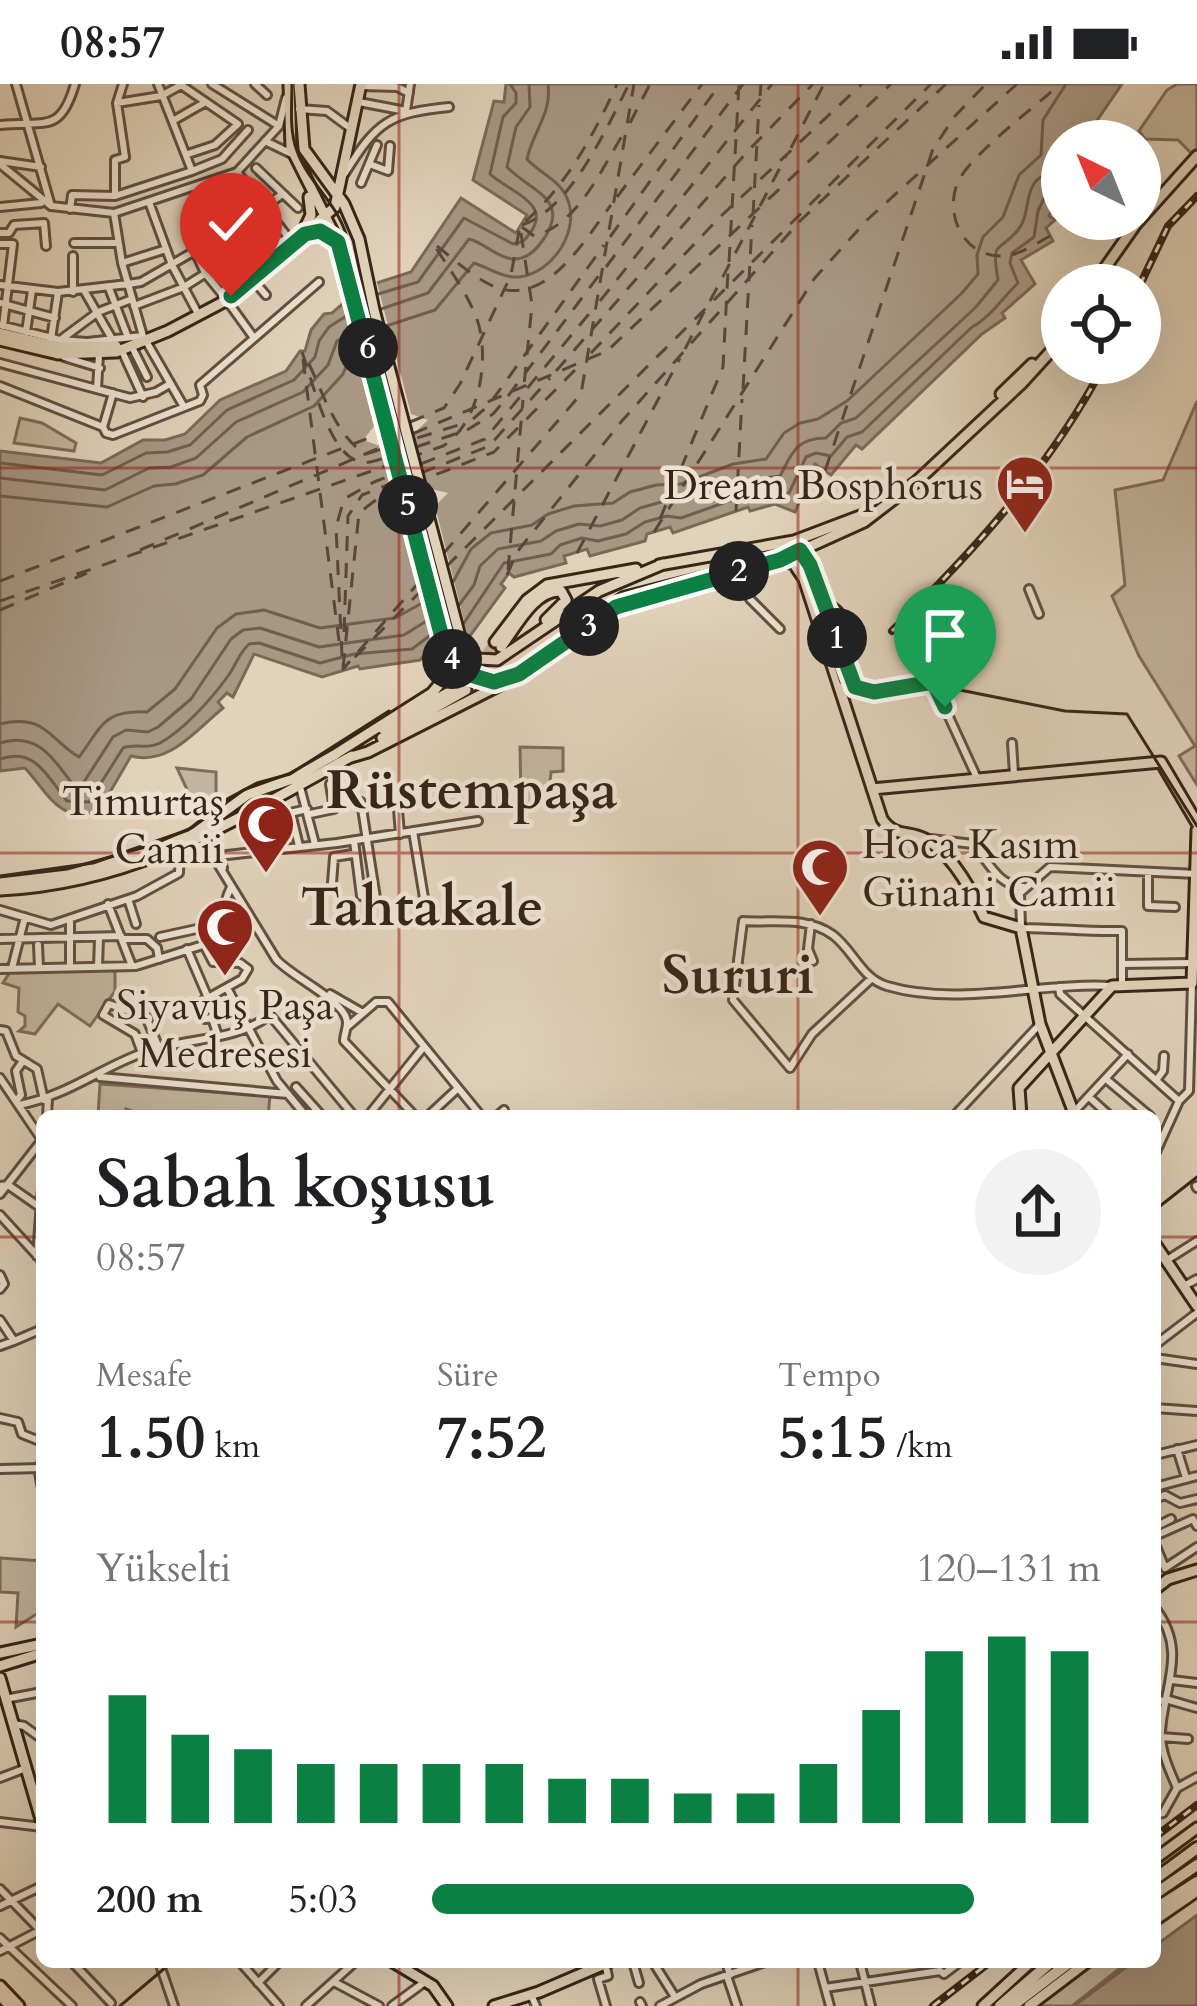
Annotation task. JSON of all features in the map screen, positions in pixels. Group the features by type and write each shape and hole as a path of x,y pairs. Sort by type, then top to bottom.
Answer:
{"highway":[{"path":"1161,1875 1197,1848"},
{"path":"1161,1890 1197,1865"},
{"path":"1161,1906 1197,1887"},
{"path":"1000,2006 1044,1968"},
{"path":"1012,2006 1058,1968"}],"main road":[{"path":"289,84 293,155 338,242 352,285 447,668 439,686 331,757"},
{"path":"299,84 304,149 356,227 458,639 468,653 484,661 497,660 599,591 663,564"},
{"path":"1,331 58,354 126,349 252,279 325,217 339,198 361,85"},
{"path":"1113,264 1195,163"},
{"path":"1,331 97,352 145,339 225,297 307,227 311,215 305,180"},
{"path":"305,234 320,231 338,242"},
{"path":"515,647 563,604 566,597 561,591 549,591 498,644 527,600 547,585 810,536 900,494 1041,351"},
{"path":"351,757 519,674 616,607 780,560 864,522 1041,362"},
{"path":"810,565 812,554 830,537"},
{"path":"783,542 800,550 810,565 845,664 846,685"},
{"path":"780,560 800,570 846,685 872,789 889,829 924,838 970,883 984,917 1021,928 1040,1024 1072,1110"},
{"path":"444,645 458,667 473,678 494,682 519,674"},
{"path":"0,886 73,881 172,849 202,838 216,825 237,801 292,779 464,688 277,798 248,820 216,825 172,849"},
{"path":"872,789 1162,763 1197,826 1192,983 1117,986 1019,1088 1021,1110"},
{"path":"266,787 261,801 277,798"},
{"path":"237,801 249,804 248,820"},
{"path":"1036,1068 1044,1067 1059,1077"},
{"path":"1161,1252 1197,1310"},
{"path":"1161,1581 1167,1573 1197,1570"},
{"path":"5,1658 36,1650"},
{"path":"0,1678 36,1804"},
{"path":"1161,1855 1197,1828"},
{"path":"1161,1914 1197,1887"},
{"path":"405,1968 438,1991 447,2006"},
{"path":"494,2006 595,1968"},
{"path":"983,2006 1024,1968"},
{"path":"1029,2006 1079,1968"},
{"path":"3,1999 20,2006"}],"street":[{"path":"16,84 48,204"},
{"path":"0,125 58,119 66,113 76,84"},
{"path":"115,196 115,160 124,157 117,103 123,84"},
{"path":"158,84 193,171"},
{"path":"212,84 279,126"},
{"path":"255,84 267,95"},
{"path":"0,207 48,204 114,213 236,172 279,126 289,84"},
{"path":"344,84 410,89 406,111"},
{"path":"117,103 161,96 181,86 238,124 215,145 188,154"},
{"path":"176,120 204,103"},
{"path":"359,103 406,111 448,107"},
{"path":"299,109 327,111 353,129"},
{"path":"344,176 393,116 406,111"},
{"path":"70,208 72,195 115,196 223,160 248,130"},
{"path":"266,141 293,155"},
{"path":"366,145 394,146 388,171 372,165"},
{"path":"361,183 377,145"},
{"path":"0,163 40,166"},
{"path":"0,163 48,204"},
{"path":"256,168 298,208"},
{"path":"236,172 291,241"},
{"path":"245,221 282,195"},
{"path":"149,202 172,265 196,310"},
{"path":"114,213 122,263 145,339 184,407"},
{"path":"0,233 9,233 14,225 44,224 46,246"},
{"path":"56,340 115,304 184,287 206,273 220,265 220,241 204,234 188,236 194,252 206,273 254,338"},
{"path":"74,243 118,243"},
{"path":"0,244 14,244 1,331 56,340 127,335 145,339"},
{"path":"122,263 166,249"},
{"path":"0,285 86,292 142,282 194,252"},
{"path":"73,256 73,292"},
{"path":"252,279 266,296"},
{"path":"113,393 103,427 113,435 203,398 200,385 319,282"},
{"path":"109,288 127,335"},
{"path":"26,332 32,290"},
{"path":"56,340 58,292"},
{"path":"86,292 112,339"},
{"path":"3,304 55,318"},
{"path":"126,349 147,377"},
{"path":"126,349 143,397"},
{"path":"97,352 97,389"},
{"path":"58,354 100,368"},
{"path":"0,363 143,397 168,385"},
{"path":"137,382 160,370"},
{"path":"0,386 103,427"},
{"path":"1029,589 1039,614"},
{"path":"750,599 780,629"},
{"path":"846,685 874,692 933,682 978,782"},
{"path":"1012,743 1015,778"},
{"path":"284,848 277,817 334,809 330,784"},
{"path":"300,787 316,845"},
{"path":"397,797 400,834"},
{"path":"361,802 376,898"},
{"path":"291,812 299,846"},
{"path":"262,817 272,849"},
{"path":"248,820 258,851"},
{"path":"218,856 478,821"},
{"path":"216,825 218,856 290,971 361,1012"},
{"path":"413,831 425,904"},
{"path":"202,838 284,968 338,1005 347,1023 344,1041 409,1110"},
{"path":"924,838 972,843 1000,880 1027,887"},
{"path":"354,841 361,896"},
{"path":"0,910 51,925 70,919 128,898 178,872 172,849"},
{"path":"332,884 334,857 353,854"},
{"path":"872,978 812,1034 790,1068 733,1000 743,921 802,921 830,932 885,986 950,993 1117,986 1122,931 1066,933 1058,928 1021,928 1018,899 1050,867 1195,874"},
{"path":"1148,872 1148,906 1174,907"},
{"path":"226,963 222,939 226,893 231,887"},
{"path":"128,898 136,924"},
{"path":"108,904 132,966"},
{"path":"12,968 26,917"},
{"path":"70,919 70,967"},
{"path":"160,937 224,923"},
{"path":"811,924 808,949 813,962"},
{"path":"98,967 99,938"},
{"path":"0,939 148,939 159,959"},
{"path":"0,969 132,966 222,939"},
{"path":"204,944 211,960 246,966 245,976 197,1004 205,1018 212,1018 218,1036"},
{"path":"38,945 39,968"},
{"path":"187,950 208,998"},
{"path":"1122,964 1192,964"},
{"path":"1161,1140 1194,1076 1192,983"},
{"path":"1059,986 1060,994 1179,1101"},
{"path":"227,988 248,1030 301,1110"},
{"path":"347,1023 376,1002 388,1003 475,1110"},
{"path":"142,1053 135,1034 103,1015 109,1004 146,1017 160,1048"},
{"path":"18,1103 46,1100 142,1053 248,1030 269,1015 349,1110"},
{"path":"960,1110 1040,1024"},
{"path":"0,1030 6,1030 10,1047 37,1069 47,1110"},
{"path":"373,1110 422,1049"},
{"path":"1078,1110 1129,1053"},
{"path":"1156,1078 1164,1055"},
{"path":"18,1103 16,1071 23,1060"},
{"path":"97,1076 287,1094"},
{"path":"0,1078 4,1091 36,1131"},
{"path":"1106,1078 1144,1110"},
{"path":"296,1087 317,1110"},
{"path":"434,1110 456,1089"},
{"path":"1089,1097 1103,1110"},
{"path":"1161,1125 1166,1129"},
{"path":"36,1147 3,1188 36,1205"},
{"path":"2,1221 36,1256"},
{"path":"1167,1260 1197,1241"},
{"path":"0,1275 4,1284 0,1289"},
{"path":"1184,1286 1197,1279"},
{"path":"1161,1341 1197,1310"},
{"path":"0,1320 14,1341"},
{"path":"0,1346 36,1332"},
{"path":"1161,1359 1197,1364"},
{"path":"1161,1408 1197,1411"},
{"path":"0,1418 18,1422 22,1434 36,1440"},
{"path":"1161,1453 1197,1444"},
{"path":"1178,1449 1186,1478"},
{"path":"0,1468 36,1468"},
{"path":"1161,1485 1197,1475"},
{"path":"1161,1496 1180,1503 1197,1499"},
{"path":"1161,1529 1171,1520"},
{"path":"1161,1533 1195,1523"},
{"path":"1161,1564 1167,1573 1197,1547"},
{"path":"1161,1616 1175,1666 1161,1737 1177,1788"},
{"path":"1172,1680 1197,1683"},
{"path":"5,1699 36,1693"},
{"path":"1161,1701 1197,1708"},
{"path":"13,1725 36,1735"},
{"path":"1161,1737 1188,1739"},
{"path":"0,1778 26,1768"},
{"path":"1161,1814 1177,1788 1197,1777"},
{"path":"0,1824 36,1825"},
{"path":"0,1889 36,1925"},
{"path":"0,1906 36,1889"},
{"path":"4,1949 36,1934"},
{"path":"0,1939 4,1949 72,2006"},
{"path":"80,1968 111,2003"},
{"path":"162,1968 174,2006"},
{"path":"245,1968 278,2006"},
{"path":"258,1983 273,1968"},
{"path":"307,2006 349,1968"},
{"path":"606,2006 598,1979 608,1976 607,1968"},
{"path":"635,1968 640,1983"},
{"path":"656,1968 675,1997"},
{"path":"727,1968 736,2006"},
{"path":"661,2006 748,1968"},
{"path":"820,1968 830,2006"},
{"path":"862,1968 871,2006"},
{"path":"915,1968 916,1973"},
{"path":"825,1988 933,1968"},
{"path":"392,2006 426,1981"},
{"path":"334,1982 379,2006"},
{"path":"531,1995 536,2006"}],"shaded area":[{"path":"1177,84 1197,84 1197,148 1191,153 1178,140 1161,139 1161,120 1147,120 1167,90"},
{"path":"1197,401 1197,785 1179,756 1195,746 1139,656 1112,596 1125,585 1115,490 1163,480"},
{"path":"20,418 42,423 76,443 74,451 14,443"},
{"path":"520,747 563,748 563,771 551,772 548,804 528,807 526,799 521,799"},
{"path":"177,768 216,772 216,795 197,811"},
{"path":"115,970 115,991 90,1026 58,1004 35,1034 19,1031 25,1026 25,1016 18,1012 19,988 3,983 10,972"},
{"path":"100,1084 270,1096 269,1110 98,1110"},
{"path":"0,1558 36,1561 36,1614 16,1627 18,1593 0,1592"},
{"path":"1086,1968 1120,1968 1072,2006 1034,2006"}],"water":[{"path":"506,84 1122,84 1097,120 1041,120 1041,240 1053,241 1021,260 1035,284 1002,313 1005,318 982,334 862,449 856,445 831,475 815,464 795,512 775,504 750,511 748,507 673,533 670,527 647,534 645,541 590,556 587,549 564,556 566,563 514,577 509,573 501,584 505,588 470,636 431,647 420,660 358,666 322,677 254,654 233,697 227,693 218,702 223,708 170,751 145,758 131,756 99,811 64,810 25,768 0,771 0,451 101,463 143,440 185,434 220,400 286,371 300,351 305,351 311,330 324,314 332,313 361,288 411,272 461,198 516,233 527,215 473,180 494,101 504,102"},
{"path":"1197,1915 1197,2006 1074,2006 1125,1968 1161,1968 1161,1942"}],"pier":[{"path":"376,279 411,414 428,420 412,435 427,488 448,493 435,506 468,636 433,646 399,518 382,513 395,500 380,446 363,440 375,425 341,291"}],"ferry route":[{"path":"410,422 444,408 460,384 511,275 520,226 576,161 617,84"},
{"path":"522,225 556,203 571,185 629,84"},
{"path":"443,554 581,394 634,84"},
{"path":"630,123 650,84"},
{"path":"617,197 702,84"},
{"path":"610,237 720,84"},
{"path":"729,262 739,84"},
{"path":"606,267 743,84"},
{"path":"760,96 761,84"},
{"path":"600,301 772,84"},
{"path":"556,371 747,152 813,84"},
{"path":"791,148 824,84"},
{"path":"591,353 719,218 862,84"},
{"path":"140,550 607,351 891,84"},
{"path":"446,567 931,84"},
{"path":"507,575 517,552 621,422 801,220 946,84"},
{"path":"825,471 933,149 955,116 986,84"},
{"path":"654,532 814,279 867,220 1017,84"},
{"path":"1043,240 1013,254 986,254 966,240 953,205 966,169 1060,84"},
{"path":"753,215 759,105"},
{"path":"522,227 534,236 564,220 587,193 625,131"},
{"path":"760,206 786,156"},
{"path":"0,601 443,446 472,409 483,358 471,304 433,243 487,283 507,290 526,289 560,270 611,205"},
{"path":"710,301 756,214"},
{"path":"743,389 752,225"},
{"path":"521,233 532,305 524,385"},
{"path":"473,419 488,406 604,245"},
{"path":"660,519 723,367 728,271"},
{"path":"467,430 505,400 600,274"},
{"path":"342,656 336,527 344,499 374,482 485,439 594,308"},
{"path":"685,349 705,310"},
{"path":"302,352 323,415 340,446 361,462 390,456"},
{"path":"577,553 680,358"},
{"path":"303,359 339,641"},
{"path":"309,364 339,426 366,454 465,423"},
{"path":"343,668 359,513 381,496 494,452 580,365"},
{"path":"421,473 489,446 550,378"},
{"path":"736,511 742,399"},
{"path":"508,570 523,400"},
{"path":"0,581 384,432"},
{"path":"416,447 458,433"},
{"path":"344,632 348,516 362,495 395,482"},
{"path":"0,610 87,573"},
{"path":"421,580 343,669 422,590"}],"tunnel":[{"path":"462,685 495,642"},
{"path":"466,690 501,647"}],"tram line":[{"path":"292,84 294,143 346,234 448,639 463,662 485,673 505,672 621,592 775,553 790,555 804,568 841,682 850,691 862,694 930,684 1065,711 1127,714 1197,826"},
{"path":"0,876 93,863 188,830 229,798 257,783 290,774 389,711"},
{"path":"1161,1205 1197,1177"},
{"path":"120,2006 165,1968"}],"railway":[{"path":"1150,264 1168,226 1197,196"},
{"path":"892,631 1036,472 1093,384"},
{"path":"1161,1832 1197,1805"},
{"path":"933,2006 982,1968"}],"place":[{"name":"Dream Bosphorus","path":"1025,535"},
{"name":"Timurtaş Camii","path":"266,875"},
{"name":"Hoca Kasım Günani Camii","path":"820,918"},
{"name":"Siyavuş Paşa Medresesi","path":"225,978"}],"district":[{"name":"Rüstempaşa","path":"472,789"},
{"name":"Tahtakale","path":"422,906"},
{"name":"Sururi","path":"738,974"}],"route":[{"path":"231,296 305,234 320,231 338,242 444,645 464,673 487,682 519,674 616,607 780,560 800,550 810,565 855,687 874,692 929,681 945,707"}]}
